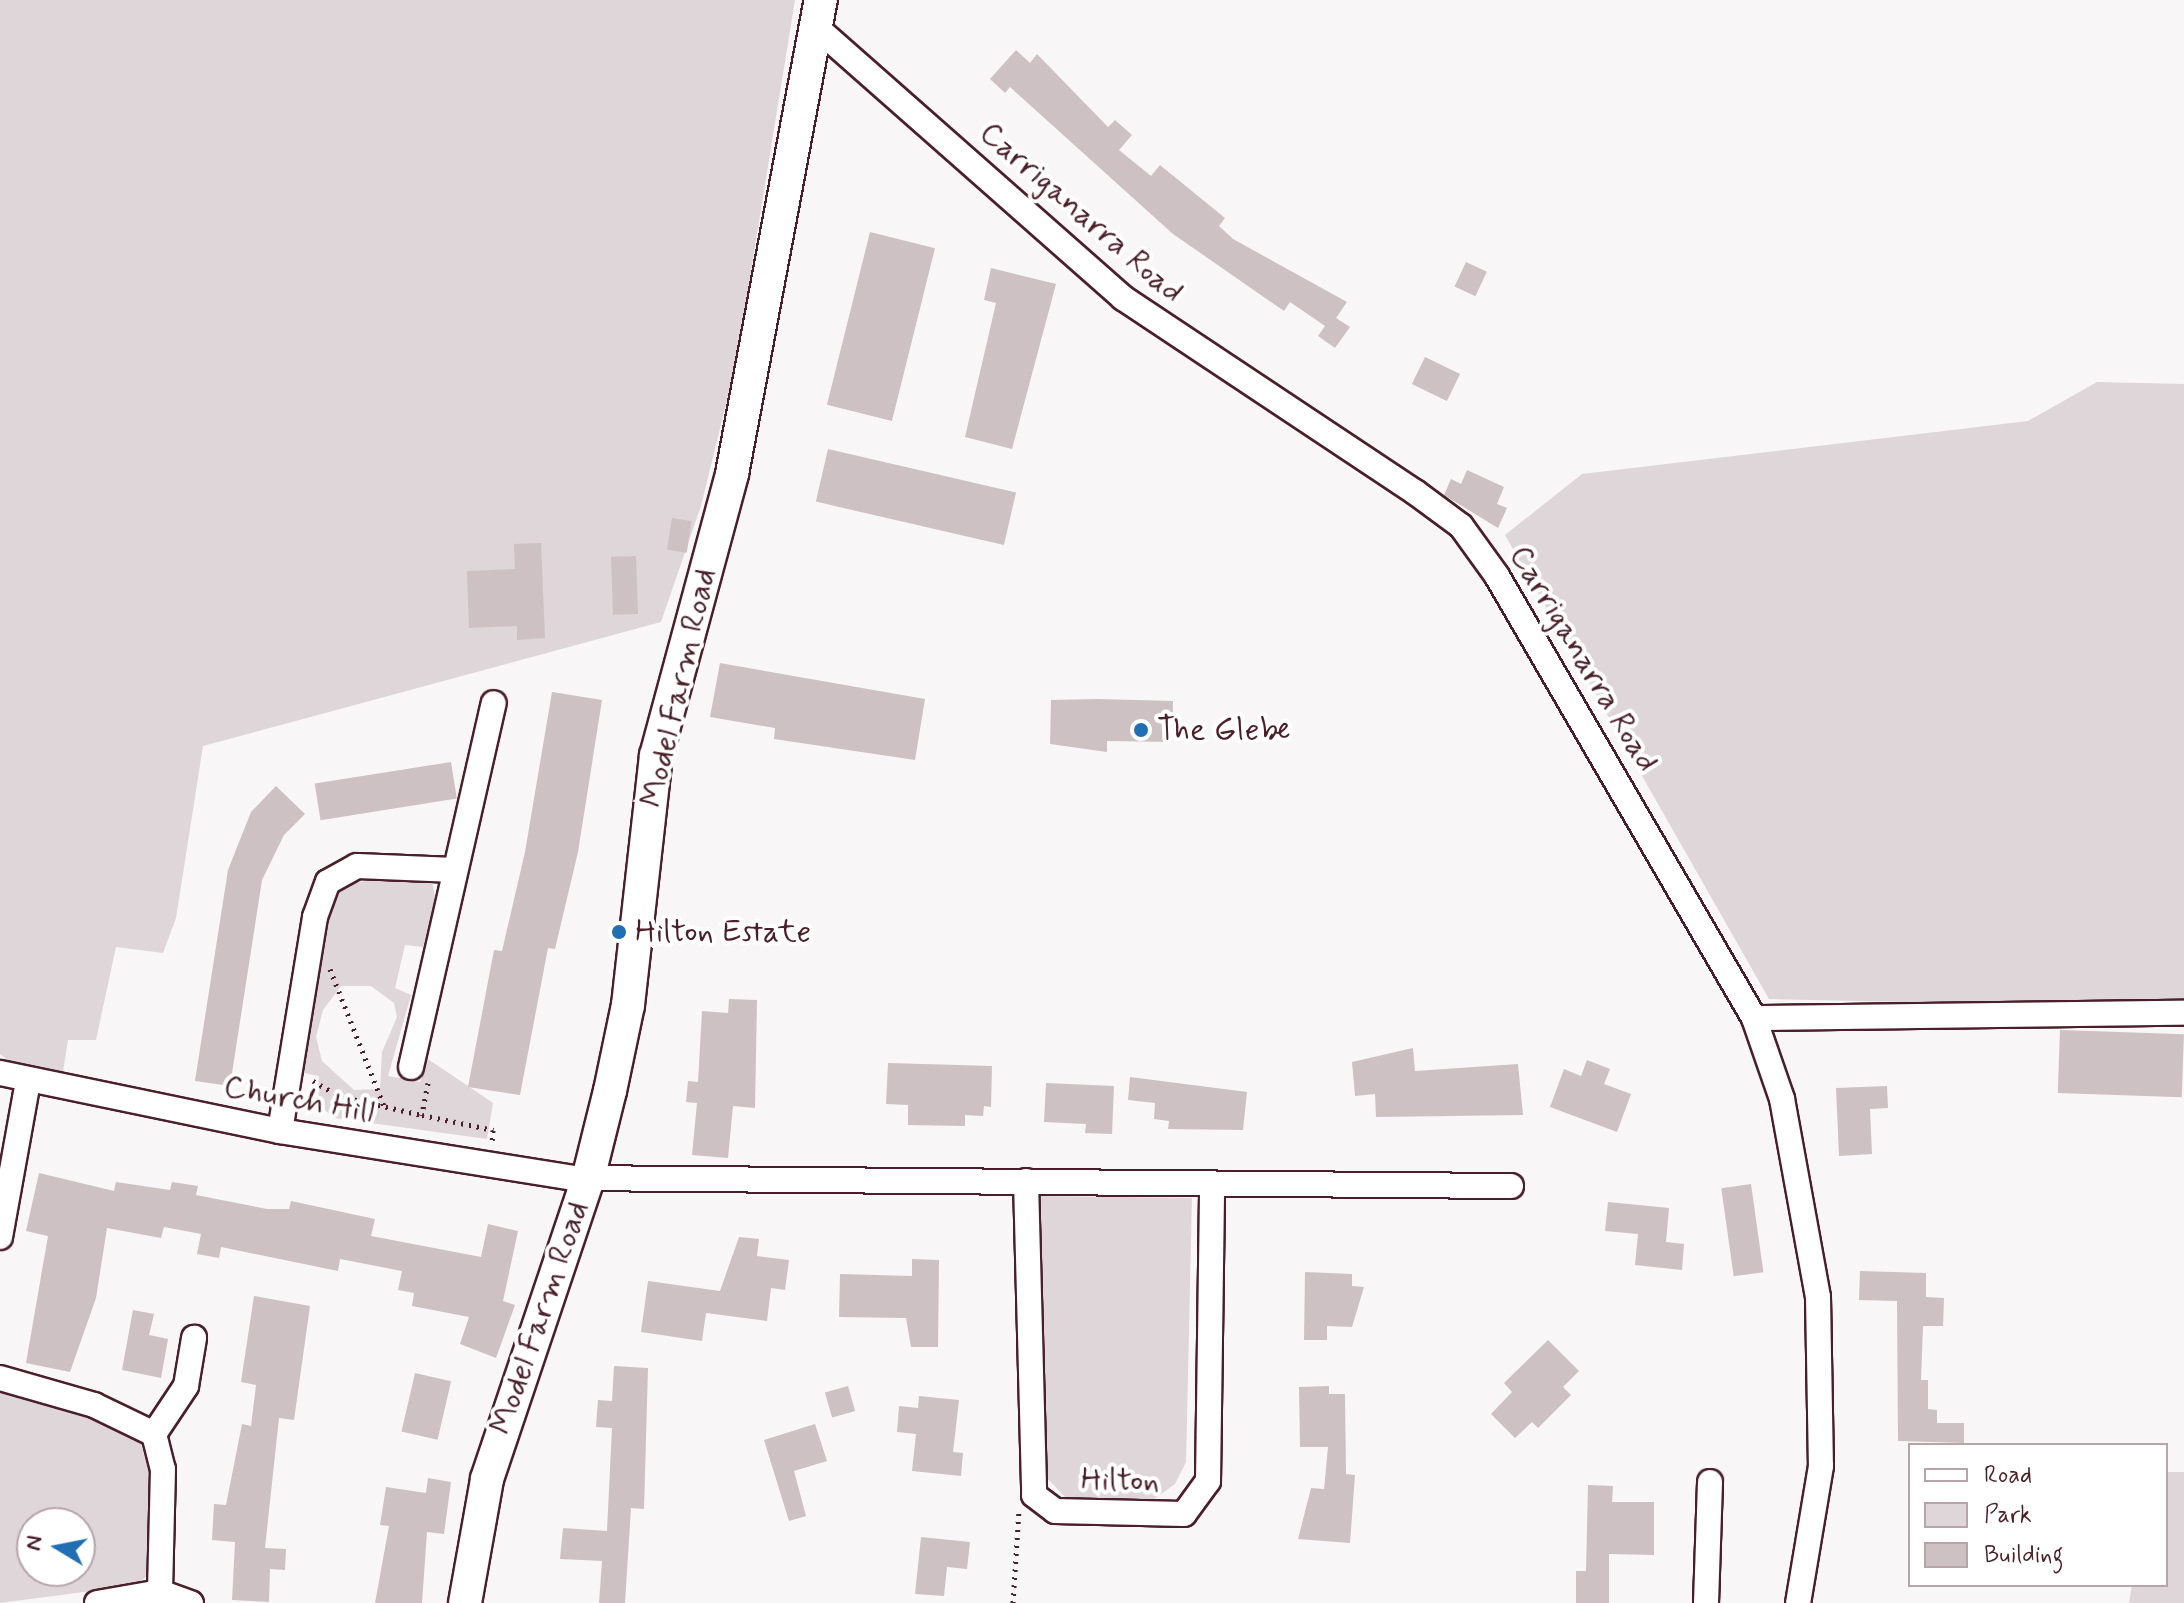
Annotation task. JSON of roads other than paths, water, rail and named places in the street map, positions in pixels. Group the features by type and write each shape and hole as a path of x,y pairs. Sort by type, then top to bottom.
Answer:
{"main road":[{"name":"Model Farm Road","path":"465,1603 499,1439 588,1179 628,1005 656,756 732,474 820,14"}],"street":[{"name":"Carriganarra Road","path":"820,14 1123,298 1461,526 1497,576 1754,1018 1805,1199 1818,1297 1821,1466 1798,1603"},
{"path":"421,1072 455,870 494,703"},
{"path":"280,1131 293,1075 309,958 328,882 357,866 455,870"},
{"path":"1754,1018 2184,1013"},
{"name":"Church Hill","path":"0,1073 280,1131 588,1179"},
{"path":"0,1237 28,1081"},
{"path":"588,1179 1511,1186"},
{"name":"Hilton","path":"1026,1181 1031,1483 1055,1511 1184,1514 1201,1501 1208,1481 1212,1184"},
{"path":"160,1592 163,1469 154,1434 186,1386 194,1338"},
{"path":"0,1378 94,1405 154,1434"},
{"path":"1706,1603 1710,1482"},
{"path":"97,1603 160,1592 191,1603"}],"place":[{"name":"The Glebe","path":"1141,730"},
{"name":"Hilton Estate","path":"619,932"}]}
